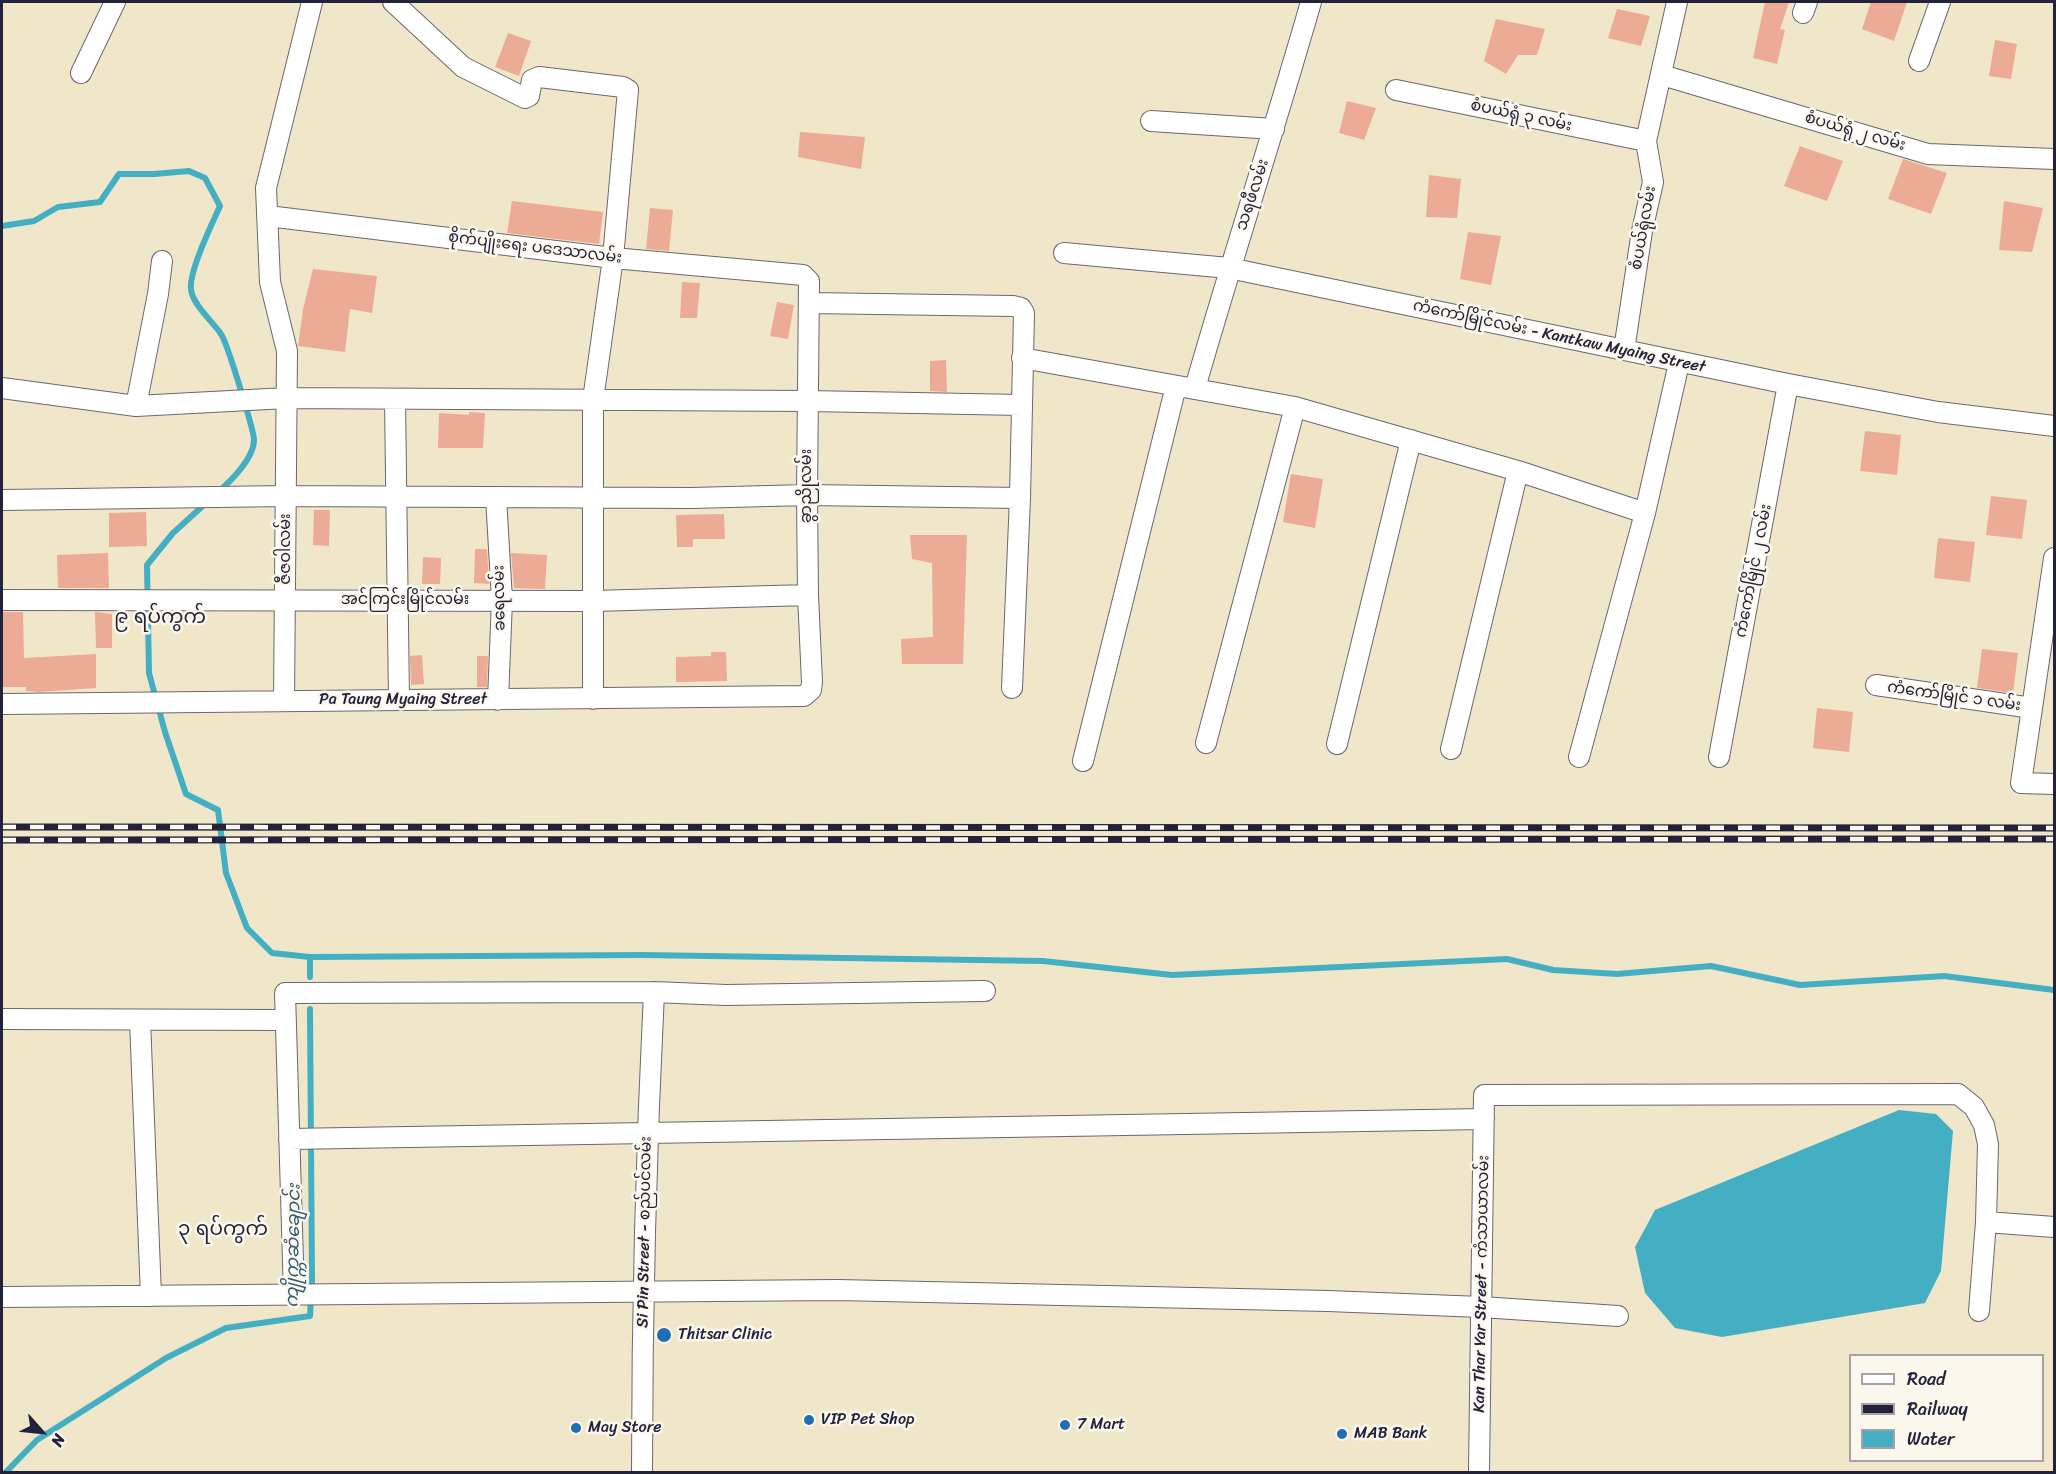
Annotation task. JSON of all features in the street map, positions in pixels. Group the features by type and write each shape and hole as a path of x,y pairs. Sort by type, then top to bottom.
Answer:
{"street":[{"path":"81,73 115,2"},
{"name":"ဇီဇဝါလမ်း","path":"284,700 287,351 270,282 266,188 312,2"},
{"path":"393,2 462,67 525,98 529,96 532,80 539,77 628,90 613,258 593,400 593,699"},
{"name":"သရဖီလမ်း","path":"1083,761 1185,387 1229,268 1274,129 1311,2"},
{"name":"စံပယ်ရုံလမ်း","path":"1624,350 1642,231 1653,182 1646,141 1677,2"},
{"path":"1919,61 1940,2"},
{"name":"စံပယ်ရုံ ၂ လမ်း","path":"1662,75 1928,154 2055,159"},
{"name":"စံပယ်ရုံ ၃ လမ်း","path":"1396,90 1646,141"},
{"path":"1150,121 1274,129"},
{"name":"စိုက်ပျိုးရေး ပဒေသာလမ်း","path":"268,216 613,258 803,275"},
{"name":"ကံကော်မြိုင်လမ်း - Kantkaw Myaing Street","path":"1064,253 1229,268 1788,384 1938,412 2055,426"},
{"path":"136,406 158,294 162,261"},
{"name":"ခွာညိုလမ်း","path":"803,275 809,281 807,495 812,681 811,690 804,696"},
{"path":"808,303 1013,306 1021,308 1023,313 1020,498 1012,688"},
{"path":"1022,357 1295,407 1518,471 1645,513"},
{"path":"1579,757 1645,513 1679,363"},
{"name":"ကံကော်မြိုင် ၂ လမ်း","path":"1719,757 1788,384"},
{"path":"2,388 136,406 287,399 808,401 1022,405"},
{"path":"395,400 399,700"},
{"path":"1206,743 1295,407"},
{"path":"1337,744 1411,440"},
{"path":"1451,749 1518,471"},
{"path":"2,500 286,496 691,498 807,495 1020,498"},
{"name":"ခရေလမ်း","path":"496,497 502,600 498,699"},
{"path":"2055,558 2021,783 2055,784"},
{"name":"အင်ကြင်းမြိုင်လမ်း","path":"2,600 593,601 808,595"},
{"name":"ကံကော်မြိုင် ၁ လမ်း","path":"1876,685 2032,708"},
{"name":"Pa Taung Myaing Street","path":"2,704 804,696"},
{"path":"294,1295 285,993 654,992 726,995 985,991"},
{"name":"Si Pin Street - စည်ပင်လမ်း","path":"642,1473 642,1292 654,992"},
{"path":"2,1019 285,1020"},
{"path":"140,1020 151,1296"},
{"name":"Kan Thar Yar Street - ကံသာယာလမ်း","path":"1479,1473 1484,1095 1958,1094 1974,1107 1984,1125 1988,1144 1986,1222"},
{"path":"289,1139 1484,1119"},
{"path":"1979,1311 1986,1222 2055,1227"},
{"path":"2,1297 838,1290 1317,1301 1481,1307 1618,1316"}],"water":[{"path":"1899,1110 1936,1114 1953,1131 1941,1271 1925,1303 1722,1337 1675,1328 1645,1293 1635,1247 1655,1210"}],"building":[{"path":"1765,2 1789,2 1780,29 1785,30 1777,64 1753,58"},
{"path":"1871,2 1907,2 1894,41 1862,29"},
{"path":"1617,9 1650,16 1641,46 1608,38"},
{"path":"1496,19 1545,29 1537,55 1518,55 1506,74 1484,61"},
{"path":"508,33 531,41 519,76 495,67"},
{"path":"1995,40 2017,44 2011,79 1989,76"},
{"path":"1347,101 1376,108 1364,140 1339,133"},
{"path":"800,132 865,137 861,169 798,157"},
{"path":"1800,146 1843,161 1827,201 1784,186"},
{"path":"1903,159 1947,173 1931,214 1888,199"},
{"path":"1429,175 1461,179 1457,218 1426,217"},
{"path":"512,201 603,212 599,244 507,233"},
{"path":"2004,201 2043,208 2032,252 1999,250"},
{"path":"650,208 673,210 669,251 646,249"},
{"path":"1468,232 1501,236 1491,285 1460,279"},
{"path":"313,269 377,276 372,313 350,309 345,352 298,346 303,309"},
{"path":"682,282 700,283 697,318 680,318"},
{"path":"777,302 794,305 788,339 770,336"},
{"path":"946,360 947,392 930,391 930,361"},
{"path":"469,412 485,413 483,448 438,448 439,413 469,415"},
{"path":"1865,431 1901,435 1897,475 1860,471"},
{"path":"1291,474 1323,479 1315,528 1283,522"},
{"path":"1991,496 2027,500 2022,539 1986,535"},
{"path":"314,510 330,510 329,546 313,545"},
{"path":"146,512 147,546 109,547 109,513"},
{"path":"724,514 725,539 693,539 693,547 677,547 676,515"},
{"path":"910,535 967,535 963,664 902,664 901,639 933,637 932,563 912,559"},
{"path":"1938,538 1975,542 1970,582 1934,578"},
{"path":"475,549 487,549 489,584 474,583"},
{"path":"108,553 109,588 58,588 57,555"},
{"path":"511,553 547,555 545,589 514,588"},
{"path":"423,557 441,558 440,584 422,584"},
{"path":"2,612 23,612 24,658 96,654 96,688 38,692 26,691 26,687 2,687"},
{"path":"95,612 112,614 112,648 96,648"},
{"path":"1982,649 2018,653 2013,693 1977,688"},
{"path":"711,652 726,652 727,681 676,682 676,657 711,656"},
{"path":"422,655 424,684 411,685 410,656"},
{"path":"477,656 488,656 487,687 477,687"},
{"path":"1817,708 1853,712 1849,752 1813,748"}],"waterway":[{"path":"2,226 34,221 58,207 100,202 119,174 189,171 205,178 220,206 197,260 191,281 192,295 224,340 240,387 254,440 246,461 218,492"},
{"path":"206,503 173,533 147,565 149,673 165,732 186,794 218,810 226,873 247,928 272,953 310,957 642,955 1043,961 1172,975 1507,959 1553,970 1617,974 1711,966 1800,985 1944,976 2054,990"},
{"name":"ကျိုက္ကဆံချောင်း","path":"310,957 310,977"},
{"name":"ကျိုက္ကဆံချောင်း","path":"6,1472 37,1440 166,1358 226,1328 310,1316 312,1281 310,1009"}],"railway":[{"path":"2,827 2054,828"},
{"path":"2,840 2054,839"}],"place":[{"name":"Thitsar Clinic","path":"664,1335"},
{"name":"VIP Pet Shop","path":"809,1420"},
{"name":"7 Mart","path":"1065,1425"},
{"name":"May Store","path":"576,1428"},
{"name":"MAB Bank","path":"1342,1434"}],"district":[{"name":"၉ ရပ်ကွက်","path":"160,618"},
{"name":"၃ ရပ်ကွက်","path":"223,1230"}]}
